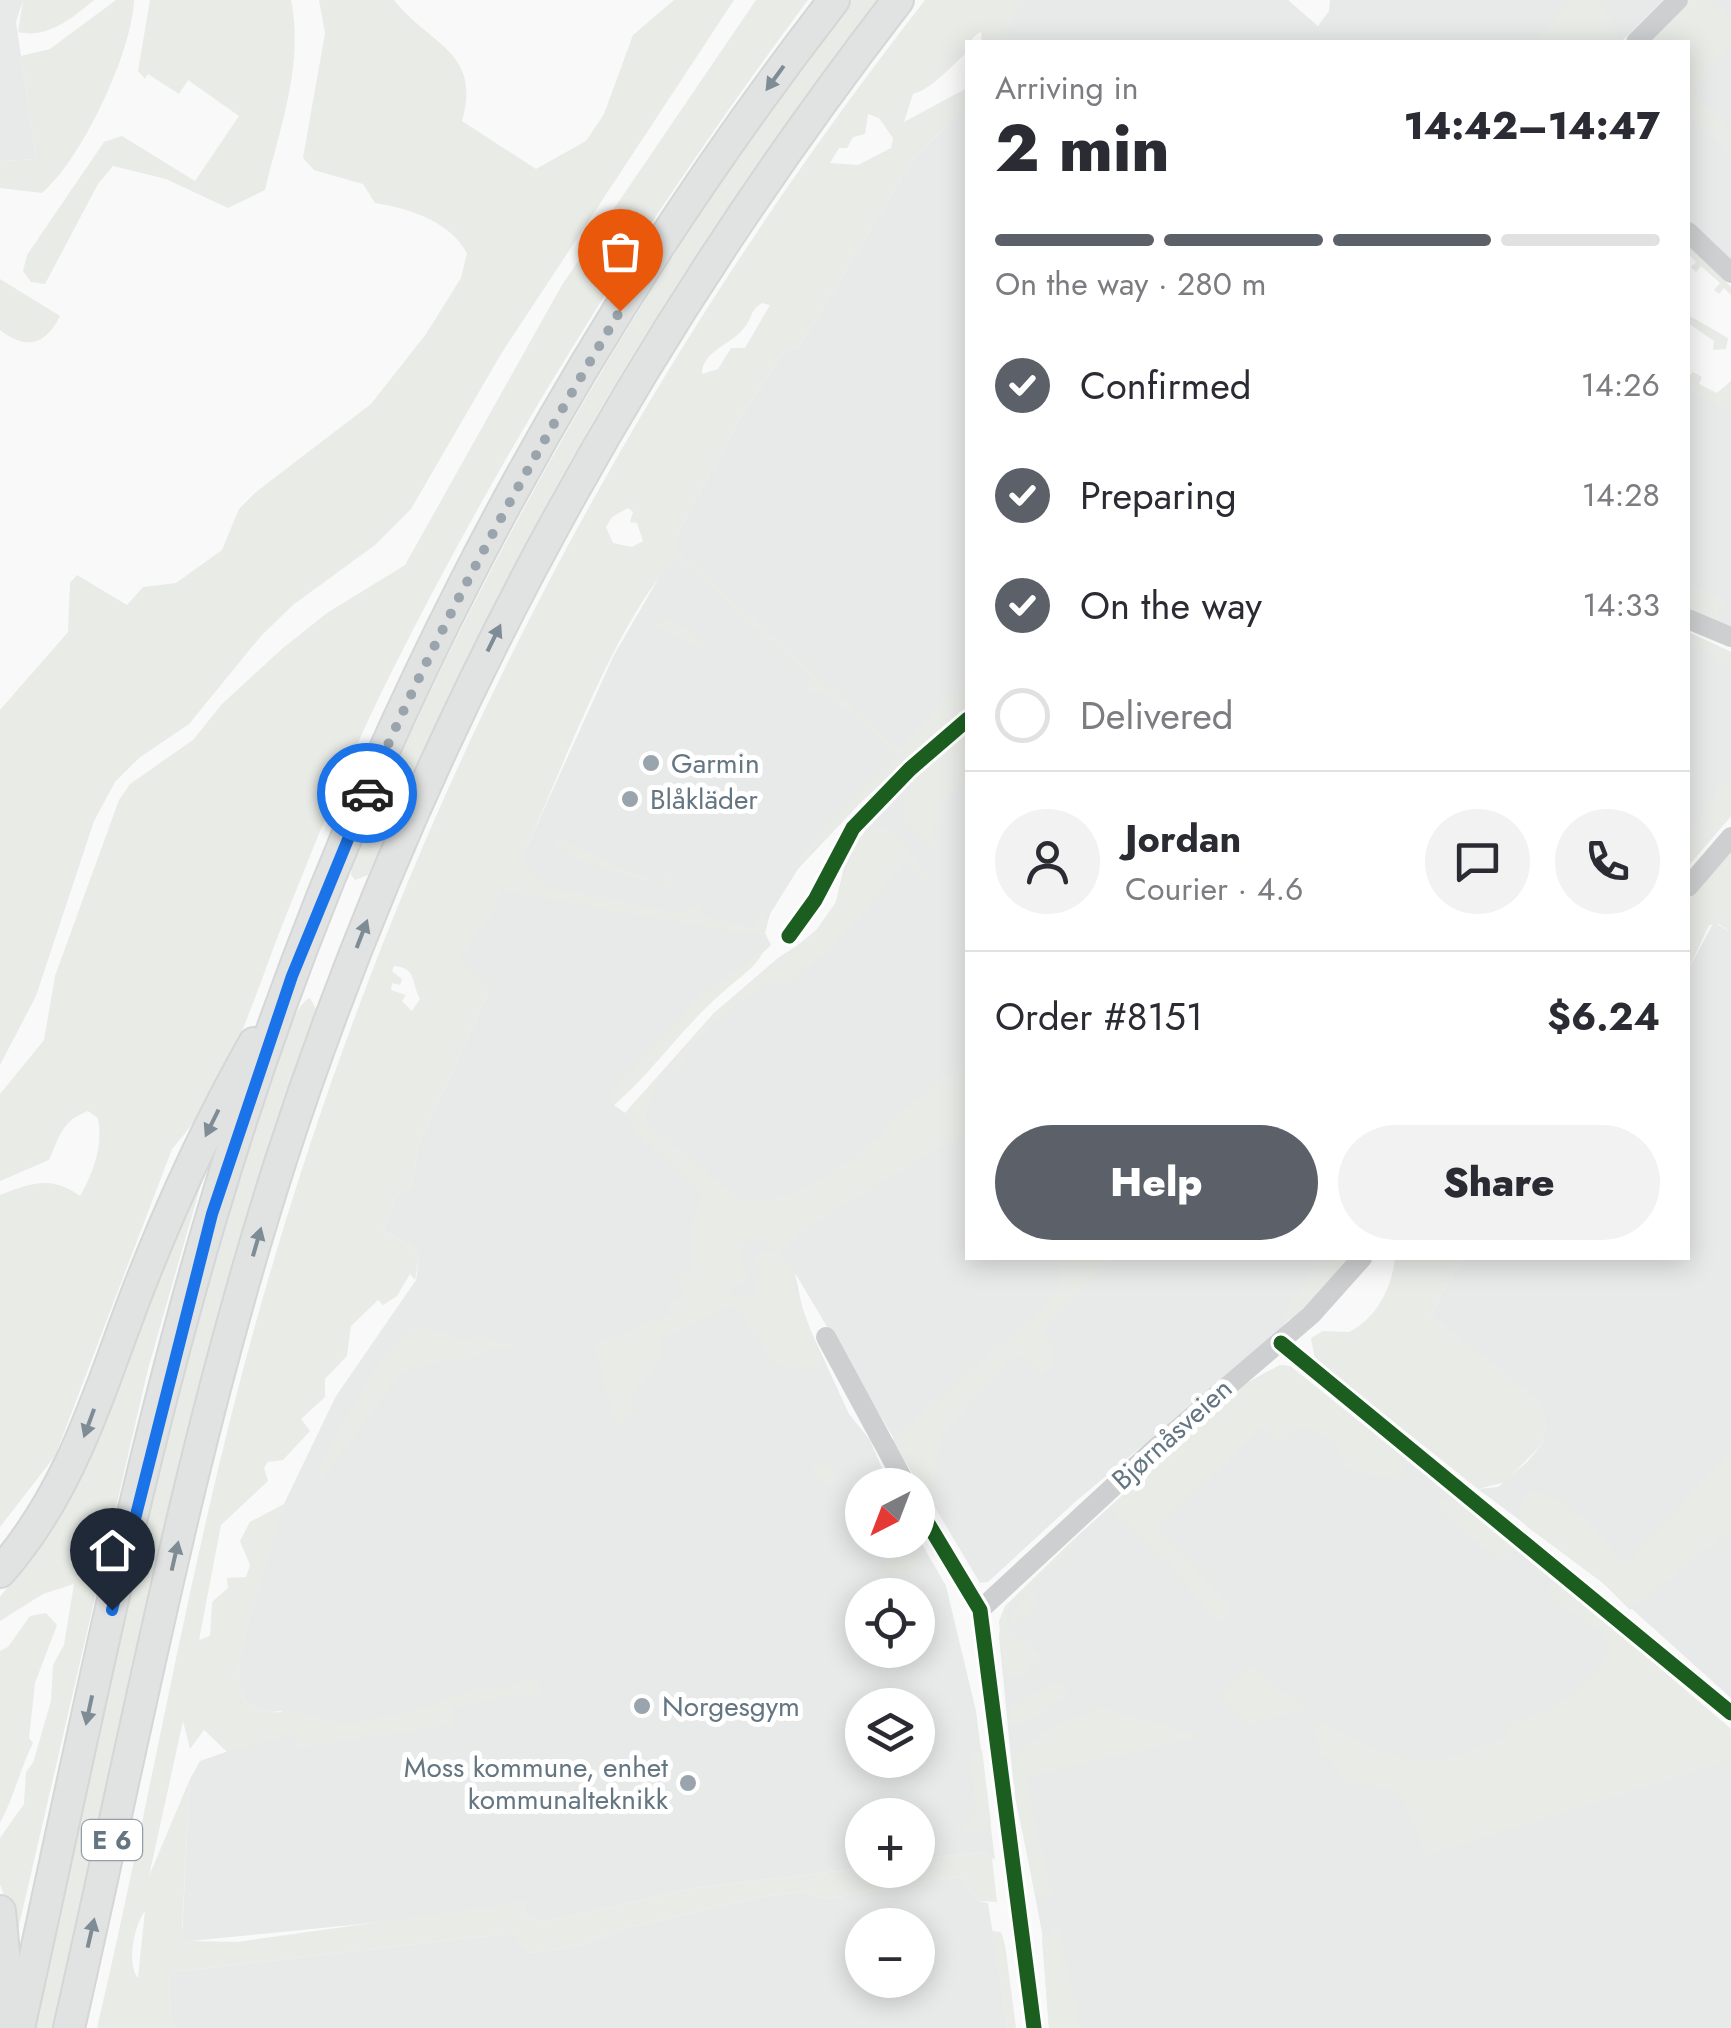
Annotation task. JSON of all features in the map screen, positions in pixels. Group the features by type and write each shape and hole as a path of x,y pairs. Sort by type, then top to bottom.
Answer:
{"highway":[{"name":"E 6","path":"20,2028 104,1641 185,1310 212,1214 292,976 383,755 512,496 649,262 731,140 834,0"},
{"name":"E 6","path":"69,2028 212,1402 279,1167 371,909 462,703 591,454 716,251 825,94 898,0"},
{"name":"E 6","path":"0,1572 65,1480 180,1192 232,1082 292,976"},
{"path":"0,1911 6,1938 10,2028"}],"street":[{"path":"1638,40 1678,0"},
{"path":"1690,234 1731,273"},
{"path":"1690,620 1731,637"},
{"path":"789,936 815,900 852,828 910,769 965,722"},
{"path":"1690,885 1731,837"},
{"name":"Bjørnåsveien","path":"980,1610 1153,1450 1281,1343 1360,1260"},
{"path":"826,1337 897,1468"},
{"path":"1281,1343 1731,1714"},
{"path":"935,1535 980,1610 1034,2028"}],"shaded area":[{"path":"0,0 23,0 16,22 36,159 0,161"},
{"path":"23,0 94,0 59,25 29,33 18,32"},
{"path":"116,0 134,0 131,22 115,75 73,156 42,193 0,188 0,161 36,159 21,56 50,49"},
{"path":"150,0 291,0 295,48 292,72 265,190 228,208 166,179 113,166 98,184 45,284 31,282 23,271 27,255 104,142 122,136 195,181 239,116 188,80 179,94 148,74 145,79 138,71"},
{"path":"319,0 394,0 459,64 466,98 462,121 536,169 586,141 604,114 633,35 674,0 734,0 501,354 411,509 375,545 293,605 261,636 189,724 139,758 115,782 94,821 36,996 0,1065 0,710 68,632 70,583 77,575 127,605 143,587 176,583 222,550 239,509 256,492 371,404 426,334 461,278 467,253 450,233 415,213 375,203 363,184 314,170 303,158 325,33"},
{"path":"756,0 808,0 639,242 535,410 438,581 351,759 226,1067 193,1123 172,1149 55,1456 0,1527 0,1195 50,1183 80,1196 93,1168 99,1139 98,1118 88,1111 67,1124 49,1160 0,1181 0,1094 44,1040 55,976 119,800 130,784 193,740 222,704 283,648 327,613 405,565 562,285"},
{"path":"852,0 879,0 740,191 612,389 513,569 368,875 355,880 351,875 353,862 404,747 515,524 640,309 707,204"},
{"path":"925,0 1026,0 999,40 982,40 981,32 972,40 965,40 965,54 913,94 904,122 965,89 965,106 912,161 798,349 787,348 743,413 676,536 676,550 900,750 965,677 965,710 864,799 790,874 789,870 842,809 899,755 824,691 803,692 813,679 678,558 657,581 635,614 593,696 524,853 524,864 547,886 684,914 701,901 702,916 754,928 762,911 768,920 765,933 745,934 501,891 494,911 460,960 489,991 418,1146 412,1186 397,1195 383,1230 414,1248 419,1257 415,1280 410,1274 397,1296 383,1305 378,1300 351,1326 347,1356 325,1379 325,1397 301,1419 310,1431 283,1460 268,1462 264,1468 268,1481 221,1525 199,1640 210,1636 212,1602 228,1588 227,1578 246,1577 250,1565 240,1541 250,1522 284,1504 239,1657 238,1682 246,1703 269,1712 303,1713 344,1725 429,1707 474,1688 507,1687 537,1677 542,1695 525,1698 524,1693 452,1708 453,1725 297,1748 296,1735 227,1752 204,1730 190,1749 183,1721 149,1876 190,1779 182,1928 183,1936 191,1941 237,1942 523,1902 526,1915 543,1922 694,1888 845,1870 845,1888 892,1888 825,1899 805,1892 766,1896 627,1928 581,1945 532,1953 517,1936 506,1934 174,1972 169,1975 171,2019 176,2028 97,2028 211,1497 256,1322 311,1142 374,966 445,795 525,628 613,465 708,306 813,151","holes":["868,114 879,118 893,138 891,148 858,165 830,163 839,148 847,148 853,137 865,134","770,305 745,348 731,348 718,369 702,374 707,360 738,334 758,306","628,508 633,512 630,522 637,523 643,541 632,547 613,543 606,527 612,517","394,966 412,977 420,999 412,1011 402,1001 406,995 391,990 392,983 400,985 402,979 392,971","145,1911 138,1977 132,1953"]},
{"path":"1026,0 1288,0 1318,26 1329,11 1330,0 1663,0 1623,40 998,40"},
{"path":"1570,0 1599,0 1619,31 1618,40 1537,40"},
{"path":"1689,0 1731,0 1731,263 1690,224"},
{"path":"1689,0 1710,0 1731,19 1731,45 1692,92 1731,129 1731,155 1690,117 1690,40 1650,40"},
{"path":"965,106 965,710 864,799 798,869 770,914 765,933 771,945 690,1022 614,1105 625,1113 713,1014 778,958 812,936 836,902 845,862 865,831 917,776 965,735 965,1260 1347,1260 1270,1339 1075,1502 988,1582 980,1583 935,1508 935,1468 911,1468 795,1273 804,1316 849,1414 870,1440 882,1468 845,1468 845,1558 930,1558 946,1586 976,1711 995,1860 983,1852 935,1857 935,1798 845,1798 845,1870 694,1888 543,1922 526,1915 523,1902 441,1916 191,1941 182,1936 190,1779 200,1761 243,1746 282,1711 269,1712 246,1703 238,1682 239,1657 281,1510 336,1396 416,1280 419,1257 414,1248 383,1230 397,1195 412,1186 418,1146 489,991 456,956 524,853 614,655 675,550 676,536 743,413 787,348 798,349 912,161"},
{"path":"1690,247 1731,287 1731,295 1724,288 1719,294 1714,290 1720,283 1701,266 1696,272 1691,267 1696,262 1690,255"},
{"path":"0,279 60,316 48,334 26,342 0,330"},
{"path":"1690,316 1728,338 1726,349 1713,350 1714,341 1690,324"},
{"path":"1693,372 1702,377 1699,384 1717,393 1731,381 1731,411 1690,391"},
{"path":"1731,381 1731,626 1690,609 1690,391 1720,405"},
{"path":"1690,583 1725,600 1717,619 1690,609"},
{"path":"664,617 693,631 710,653 655,627"},
{"path":"1690,633 1731,652 1731,816 1690,864"},
{"path":"1690,633 1731,652 1731,667 1690,643"},
{"path":"965,735 965,777 939,806 942,820 930,833 939,844 933,850 903,818 904,789"},
{"path":"1731,779 1731,816 1690,864 1690,830 1723,784"},
{"path":"879,827 903,843 934,886 905,861 818,960 782,986 768,982 729,1012 692,1046 677,1074 674,1062 713,1014 820,927 836,902 857,839"},
{"path":"551,836 663,885 668,874 676,878 671,888 603,868 567,853"},
{"path":"1731,851 1731,933 1719,924 1709,925 1690,966 1690,899"},
{"path":"1714,922 1731,933 1731,1698 1603,1583 1478,1489 1498,1487 1527,1462 1542,1444 1546,1424 1539,1401 1430,1316 1461,1260 1690,1260 1690,966"},
{"path":"764,948 753,966 708,1005 629,1092 614,1105 605,1097 700,996"},
{"path":"310,998 316,1009 275,1135 55,2028 33,2028 116,1656 203,1302 245,1151 282,1043"},
{"path":"965,1062 965,1132 809,1227 778,1252 795,1271 793,1282 823,1364 809,1371 774,1364 735,1305 661,1338 661,1360 629,1400 634,1410 616,1425 594,1344 670,1313 670,1302 684,1297 677,1276 693,1271 690,1232 703,1194 637,1133 624,1114 662,1072 646,1112 647,1124 740,1199 758,1201 797,1191 836,1169 885,1132 882,1127","holes":["762,1239 776,1251 760,1253 755,1261 760,1270 754,1296 730,1297 729,1291 748,1280 738,1253 745,1242"]},
{"path":"211,1149 148,1369 17,1934 0,1884 0,1838 24,1804 26,1772 33,1763 51,1701 53,1665 64,1645 74,1584 43,1594 0,1621 0,1597 38,1547"},
{"path":"1058,1260 1110,1260 1042,1331 1055,1345 1053,1364 1041,1376 1023,1356 1008,1362 941,1437 935,1476 935,1468 909,1468 892,1440 1043,1308 1059,1286"},
{"path":"1317,1260 1347,1260 1293,1320 1283,1318"},
{"path":"1395,1260 1461,1260 1430,1316 1540,1401 1546,1424 1542,1444 1505,1482 1478,1489 1315,1359 1311,1338 1323,1331 1349,1332 1359,1326 1375,1310 1390,1280"},
{"path":"418,1327 443,1331 458,1341 479,1334 518,1348 490,1350 470,1360 429,1363 402,1374 321,1482 317,1476 334,1440 375,1369 390,1349"},
{"path":"1280,1365 1290,1366 1495,1530 1731,1729 1731,2028 1049,2028 1042,1933 1013,1779 999,1636 1002,1613 1073,1540 1245,1384"},
{"path":"1280,1365 1290,1366 1399,1454 1404,1473 1395,1480 1347,1469 1335,1444 1309,1427 1294,1432 1280,1446 1263,1428 1256,1433 1157,1527 1233,1609 1218,1624 1170,1564 1109,1508 1245,1384"},
{"path":"1731,1451 1731,1530 1630,1610 1603,1583 1526,1526 1519,1512 1527,1493 1555,1498 1581,1518 1626,1564"},
{"path":"831,1461 835,1492 821,1480 815,1481 813,1463"},
{"path":"1442,1498 1457,1500 1512,1546 1511,1557 1500,1561 1441,1512 1437,1506"},
{"path":"1073,1540 1076,1545 1028,1588 1039,1601 1030,1609 1036,1617 1032,1622 1025,1614 1012,1626 1008,1620 1026,1595 1024,1592 1007,1608 1008,1629 1043,1657 1020,1677 1011,1679 1003,1669 999,1621 1005,1606"},
{"path":"884,1558 914,1558 920,1568 913,1572 916,1578 887,1574"},
{"path":"1561,1583 1731,1729 1731,1760 1426,1856 1404,1800 1389,1788 1346,1783 1331,1760 1322,1756 1314,1727 1326,1722 1368,1746 1418,1760 1450,1757 1501,1741 1520,1719 1554,1707 1573,1694 1609,1652 1607,1637 1550,1597 1549,1585"},
{"path":"46,1613 57,1625 35,1683 29,1738 33,1743 0,1823 0,1651 8,1647 30,1616"},
{"path":"1252,1665 1276,1688 1309,1708 1248,1724 1219,1695"},
{"path":"1057,1682 1068,1687 1063,1700 1017,1726 1009,1724 1011,1707"},
{"path":"1099,1707 1203,1736 1025,1778 1052,1897 1042,1898 1035,1893 1015,1797 1014,1755 1049,1729"},
{"path":"982,1750 991,1823 983,1831 958,1833 975,1814 972,1754"},
{"path":"983,1852 992,1858 997,1902 978,1901 959,1877 935,1881 935,1857"},
{"path":"959,1877 978,1901 988,1903 1008,2028 176,2028 171,2019 169,1975 174,1972 506,1934 517,1936 532,1953 581,1945 627,1928 766,1896 805,1892 825,1899 892,1888 935,1888 935,1881"},
{"path":"1057,1926 1080,2028 1049,2028 1042,1940"},
{"path":"992,1931 1001,1932 1005,1945 1016,2028 1008,2028"}],"cycle path":[{"path":"789,936 815,900 853,828 910,769 965,722"},
{"path":"1281,1343 1731,1713"},
{"path":"935,1535 980,1610 1034,2028"}],"way so far":[{"path":"367,793 419,678 512,496 620,311"}],"place":[{"name":"Garmin","path":"651,763"},
{"name":"Blåkläder","path":"630,799"},
{"name":"Norgesgym","path":"642,1706"},
{"name":"Moss kommune, enhet kommunalteknikk","path":"688,1783"}],"route":[{"path":"112,1610 212,1214 292,976 367,793"}]}
